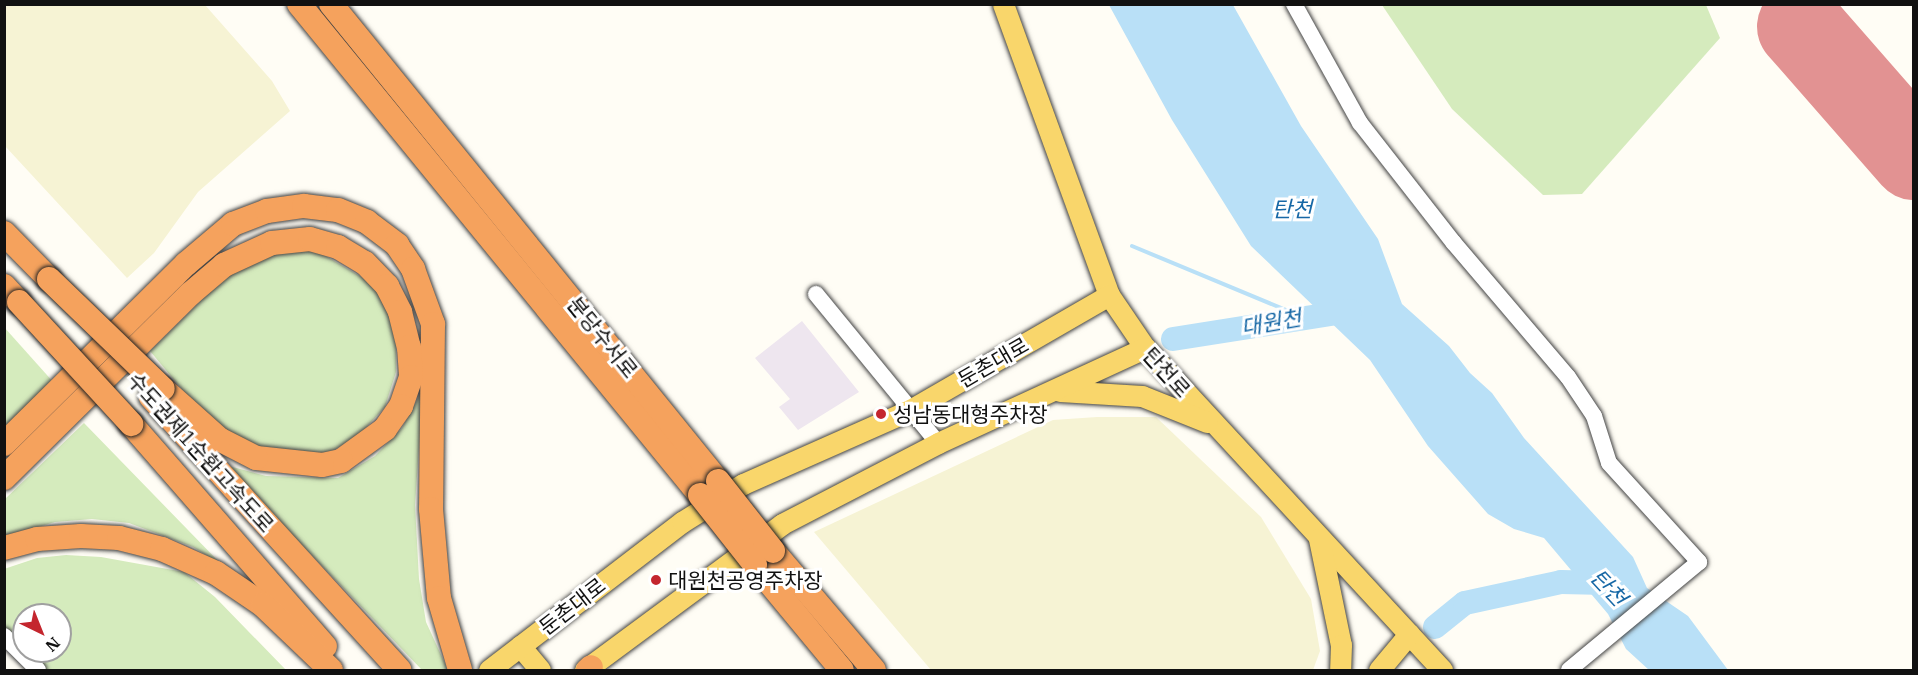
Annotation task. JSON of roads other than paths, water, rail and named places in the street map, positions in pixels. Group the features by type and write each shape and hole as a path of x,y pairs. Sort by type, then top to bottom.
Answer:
{"highway":[{"name":"분당수서로","path":"300,4 709,488"},
{"name":"분당수서로","path":"331,4 764,558 842,670"},
{"path":"4,444 186,264 233,224 267,211 304,206 338,210 367,222 397,245 413,269 433,324 431,509 439,598 460,670"},
{"name":"수도권제1순환고속도로","path":"4,233 157,393 399,670"},
{"path":"4,478 190,294 224,265 272,243 310,239 338,247 365,263 387,286 400,312 409,346 411,377 401,406 385,429 341,460 321,465 256,458 219,439 157,393"},
{"name":"수도권제1순환고속도로","path":"12,294 131,424 347,670"},
{"path":"4,548 37,539 81,536 119,538 162,549 216,573 263,605 331,670"},
{"name":"분당수서로","path":"764,558 874,670"}],"main road":[{"name":"탄천로","path":"1003,4 1109,295 1145,348 1409,634 1430,666"},
{"name":"둔촌대로","path":"490,670 682,522 743,484 910,410 1109,295"},
{"path":"588,669 721,567 782,524 938,443 1057,391 1145,348"},
{"path":"1057,391 1142,396 1178,408 1219,428"},
{"path":"1318,536 1341,645 1340,670"},
{"path":"1379,670 1409,634"},
{"name":"둔촌대로","path":"520,646 540,670"}],"street":[{"path":"1294,4 1360,123 1453,242 1568,377 1594,416 1609,463 1698,562 1569,670"},
{"path":"816,294 938,443"},
{"path":"4,636 38,670"}],"water":[{"name":"탄천","path":"1109,5 1233,5 1301,126 1378,239 1402,304 1449,346 1470,373 1492,393 1524,438 1633,557 1647,588 1688,616 1728,670 1649,670 1626,649 1608,614 1544,538 1514,529 1488,514 1428,446 1370,360 1251,246 1172,120"}],"waterway":[{"path":"1132,246 1300,316"},
{"name":"대원천","path":"1173,339 1350,311"},
{"path":"1435,627 1465,603 1561,582 1606,583"}],"place":[{"name":"성남동대형주차장","path":"881,414"},
{"name":"대원천공영주차장","path":"656,580"}]}
